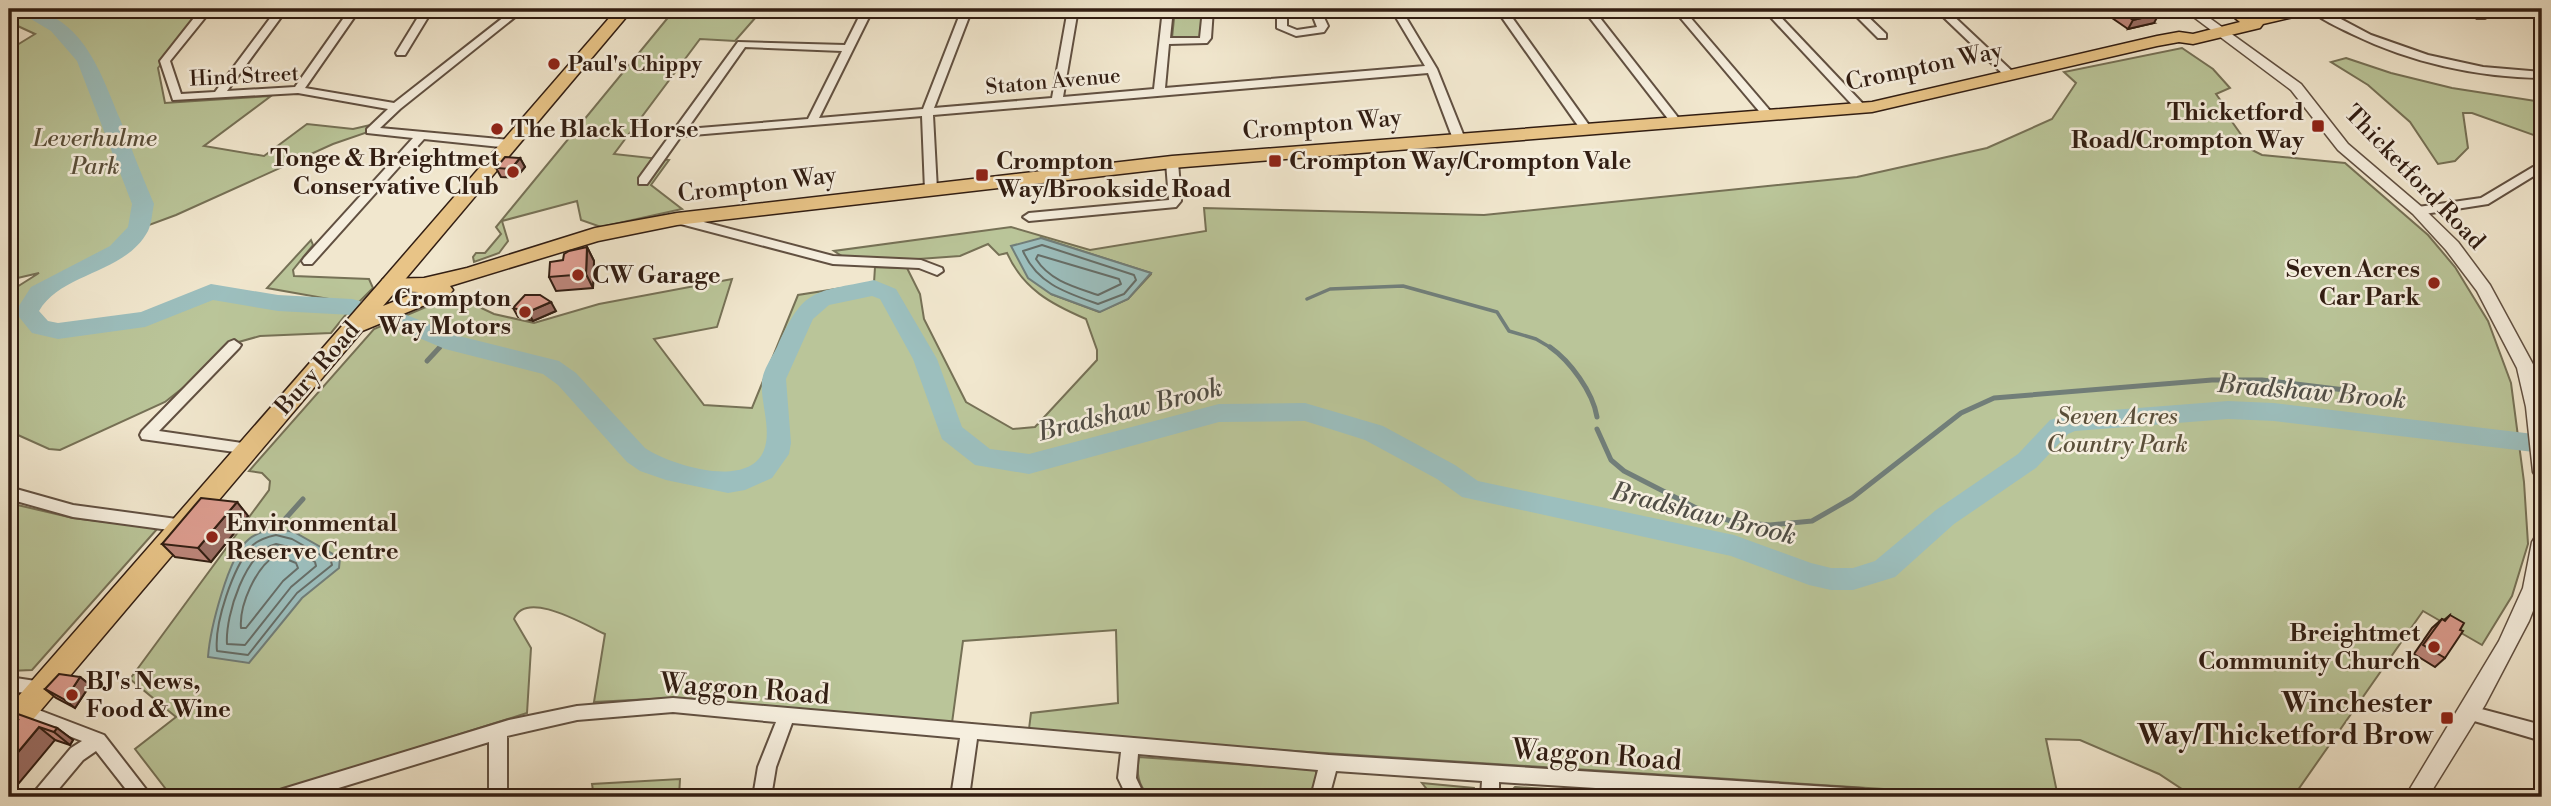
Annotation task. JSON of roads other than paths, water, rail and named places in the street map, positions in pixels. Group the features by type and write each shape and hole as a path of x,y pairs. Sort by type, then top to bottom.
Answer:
{"highway":[{"name":"Crompton Way","path":"385,290 418,286 470,274 595,235 677,219 1172,162 1861,108 2179,37 2193,39 2215,28 2254,24 2256,20 2305,9"},
{"name":"Crompton Way","path":"354,326 424,297 470,274"},
{"path":"385,290 424,297"},
{"name":"Bury Road","path":"16,719 385,290"}],"main road":[{"name":"Bury Road","path":"385,290 625,9"}],"street":[{"name":"Hind Street","path":"240,9 205,11 165,61 177,98 299,90 396,107"},
{"path":"219,95 282,9"},
{"path":"299,90 355,9"},
{"path":"401,53 428,9"},
{"path":"511,144 371,131 396,107 520,9"},
{"path":"812,121 868,9"},
{"path":"931,190 927,112 967,9"},
{"path":"1057,100 1073,9"},
{"path":"1159,91 1168,9"},
{"path":"1165,41 1203,41 1206,38 1208,9"},
{"path":"1282,9 1282,28 1296,33 1320,30 1323,26 1315,9"},
{"path":"1396,9 1432,69 1459,139"},
{"path":"1501,9 1585,128"},
{"path":"1588,9 1676,122"},
{"path":"1678,9 1768,115"},
{"path":"1768,9 1861,108"},
{"path":"1854,9 1882,36"},
{"path":"1940,9 2010,75"},
{"path":"2093,9 2104,13 2127,9"},
{"name":"Thicketford Road","path":"2189,9 2296,88 2343,147 2418,211 2452,246 2484,289 2526,368 2535,407 2542,471"},
{"path":"2315,9 2366,36 2420,56 2484,70 2542,75"},
{"path":"643,181 742,44 848,48"},
{"name":"Staton Avenue","path":"677,134 1432,69"},
{"path":"308,261 421,136"},
{"path":"1029,217 1172,204 1175,201 1172,162"},
{"path":"2418,211 2484,201 2533,171"},
{"path":"677,219 833,260 921,264 937,271"},
{"path":"234,345 147,435 249,449"},
{"path":"9,494 73,511 184,526"},
{"path":"2416,797 2470,713 2531,592 2542,542"},
{"path":"9,684 43,688"},
{"name":"Waggon Road","path":"283,797 498,731 577,713 673,705 1329,763 1861,797"},
{"path":"2470,713 2542,733"},
{"path":"762,797 767,767 787,715"},
{"path":"16,719 98,740 143,797"},
{"path":"498,731 498,797"},
{"path":"960,797 969,732"},
{"path":"41,797 78,754 98,740"},
{"path":"1130,746 1127,778 1136,797"},
{"path":"1320,797 1329,763"},
{"path":"1490,797 1491,774"}],"water":[{"path":"1041,238 1151,273 1128,299 1100,312 1051,294 1028,278 1011,246"},
{"path":"274,528 294,532 340,558 339,568 302,598 249,663 208,657 216,612 234,561 249,539"}],"waterway":[{"name":"Bradshaw Brook","path":"23,9 57,27 86,59 143,204 138,229 118,251 39,292 27,312 40,327 58,331 145,319 211,292 278,303 352,307"},
{"path":"1307,299 1330,289 1403,286 1497,312 1509,331 1536,339 1551,348"},
{"name":"Bradshaw Brook","path":"394,318 453,343 551,367 567,379 636,455 649,464 666,470 736,483 763,471 776,454 778,443 774,379 803,315 822,299 874,288 888,294 925,359 951,432 984,458 1029,464 1219,413 1305,412 1374,433 1446,472 1471,490 1734,546 1809,574 1831,579 1853,579 1885,569 1945,517 2027,461 2059,427 2074,422 2228,410 2274,412 2542,444"},
{"path":"438,349 446,340"},
{"path":"427,361 440,347"},
{"path":"1551,348 1580,378 1591,397 1597,417"},
{"path":"1597,429 1611,460 1624,471 1706,513 1734,522 1770,525 1812,521 1852,498 1961,413 1994,398 2212,380 2262,380 2345,390"},
{"path":"277,528 303,499"}],"place":[{"name":"Paul's Chippy","path":"554,64"},
{"name":"Thicketford Road/Crompton Way","path":"2318,126"},
{"name":"The Black Horse","path":"497,129"},
{"name":"Crompton Way/Crompton Vale","path":"1275,161"},
{"name":"Tonge & Breightmet Conservative Club","path":"513,172"},
{"name":"Crompton Way/Brookside Road","path":"982,175"},
{"name":"CW Garage","path":"578,275"},
{"name":"Seven Acres Car Park","path":"2434,283"},
{"name":"Crompton Way Motors","path":"525,312"},
{"name":"Environmental Reserve Centre","path":"212,537"},
{"name":"Breightmet Community Church","path":"2434,647"},
{"name":"BJ's News, Food & Wine","path":"72,695"},
{"name":"Winchester Way/Thicketford Brow","path":"2447,718"}],"park label":[{"name":"Leverhulme Park","path":"95,152"},
{"name":"Seven Acres Country Park","path":"2117,430"}]}
